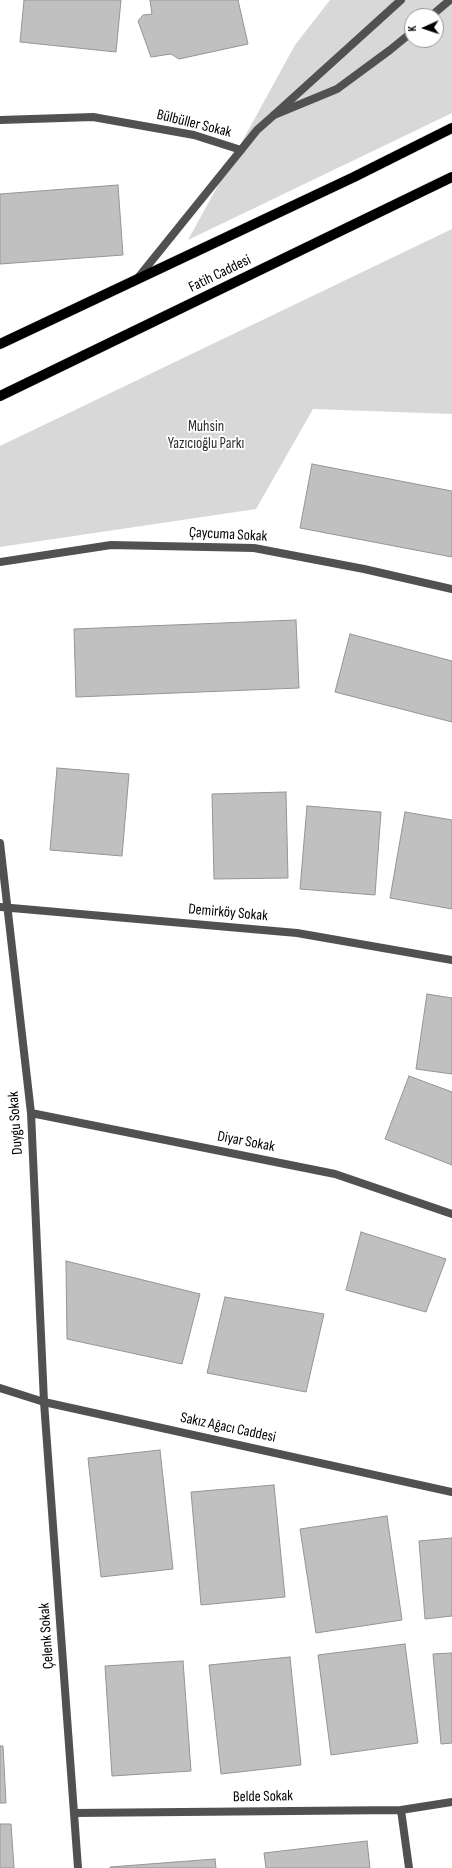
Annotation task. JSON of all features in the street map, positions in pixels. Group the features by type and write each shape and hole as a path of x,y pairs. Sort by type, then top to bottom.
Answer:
{"main road":[{"name":"Fatih Caddesi","path":"0,344 354,177 452,128"},
{"name":"Fatih Caddesi","path":"0,396 452,177"}],"street":[{"path":"241,150 257,130 400,0"},
{"path":"440,8 450,0"},
{"path":"274,114 337,89 404,39"},
{"name":"Bülbüller Sokak","path":"0,120 93,117 194,135 241,150 137,279"},
{"name":"Çaycuma Sokak","path":"0,562 111,546 254,548 364,569 452,589"},
{"name":"Duygu Sokak","path":"0,843 3,907 31,1112 44,1402"},
{"name":"Demirköy Sokak","path":"3,907 297,933 452,960"},
{"name":"Diyar Sokak","path":"31,1112 335,1174 452,1214"},
{"name":"Sakız Ağacı Caddesi","path":"0,1388 44,1402 452,1492"},
{"name":"Çelenk Sokak","path":"44,1402 78,1868"},
{"name":"Belde Sokak","path":"74,1813 401,1810 452,1802"},
{"path":"401,1810 409,1868"}],"green space":[{"path":"330,0 452,0 452,113 188,240 295,45"},
{"name":"Muhsin Yazıcıoğlu Parkı","path":"452,229 452,414 313,409 256,509 0,547 0,446"}],"building":[{"path":"24,0 121,0 116,52 20,42"},
{"path":"150,0 238,0 248,44 179,59 171,54 151,57 138,21 143,15 152,14"},
{"path":"118,185 123,255 0,264 0,194"},
{"path":"312,464 452,491 452,557 300,528"},
{"path":"296,620 299,688 76,697 74,629"},
{"path":"350,634 452,661 452,722 335,692"},
{"path":"57,768 129,774 122,856 50,850"},
{"path":"286,792 288,878 214,879 212,794"},
{"path":"307,806 381,812 375,895 300,889"},
{"path":"405,812 452,820 452,909 390,898"},
{"path":"427,994 452,998 452,1074 416,1069"},
{"path":"409,1076 452,1092 452,1165 385,1139"},
{"path":"361,1232 446,1259 426,1312 346,1290"},
{"path":"66,1261 200,1294 182,1364 67,1339"},
{"path":"225,1297 324,1314 306,1392 207,1373"},
{"path":"160,1450 173,1569 101,1577 88,1458"},
{"path":"274,1485 285,1597 201,1605 191,1492"},
{"path":"387,1516 402,1620 316,1633 300,1529"},
{"path":"452,1538 452,1616 425,1619 419,1541"},
{"path":"405,1644 418,1743 331,1755 318,1655"},
{"path":"452,1653 452,1743 441,1744 433,1654"},
{"path":"290,1657 301,1765 221,1774 209,1665"},
{"path":"183,1661 191,1771 112,1776 105,1666"},
{"path":"0,1746 3,1746 6,1803 0,1803"},
{"path":"0,1824 11,1824 14,1868 0,1868"},
{"path":"367,1841 370,1868 266,1868 264,1853"},
{"path":"215,1859 216,1868 110,1868 110,1867"}]}
